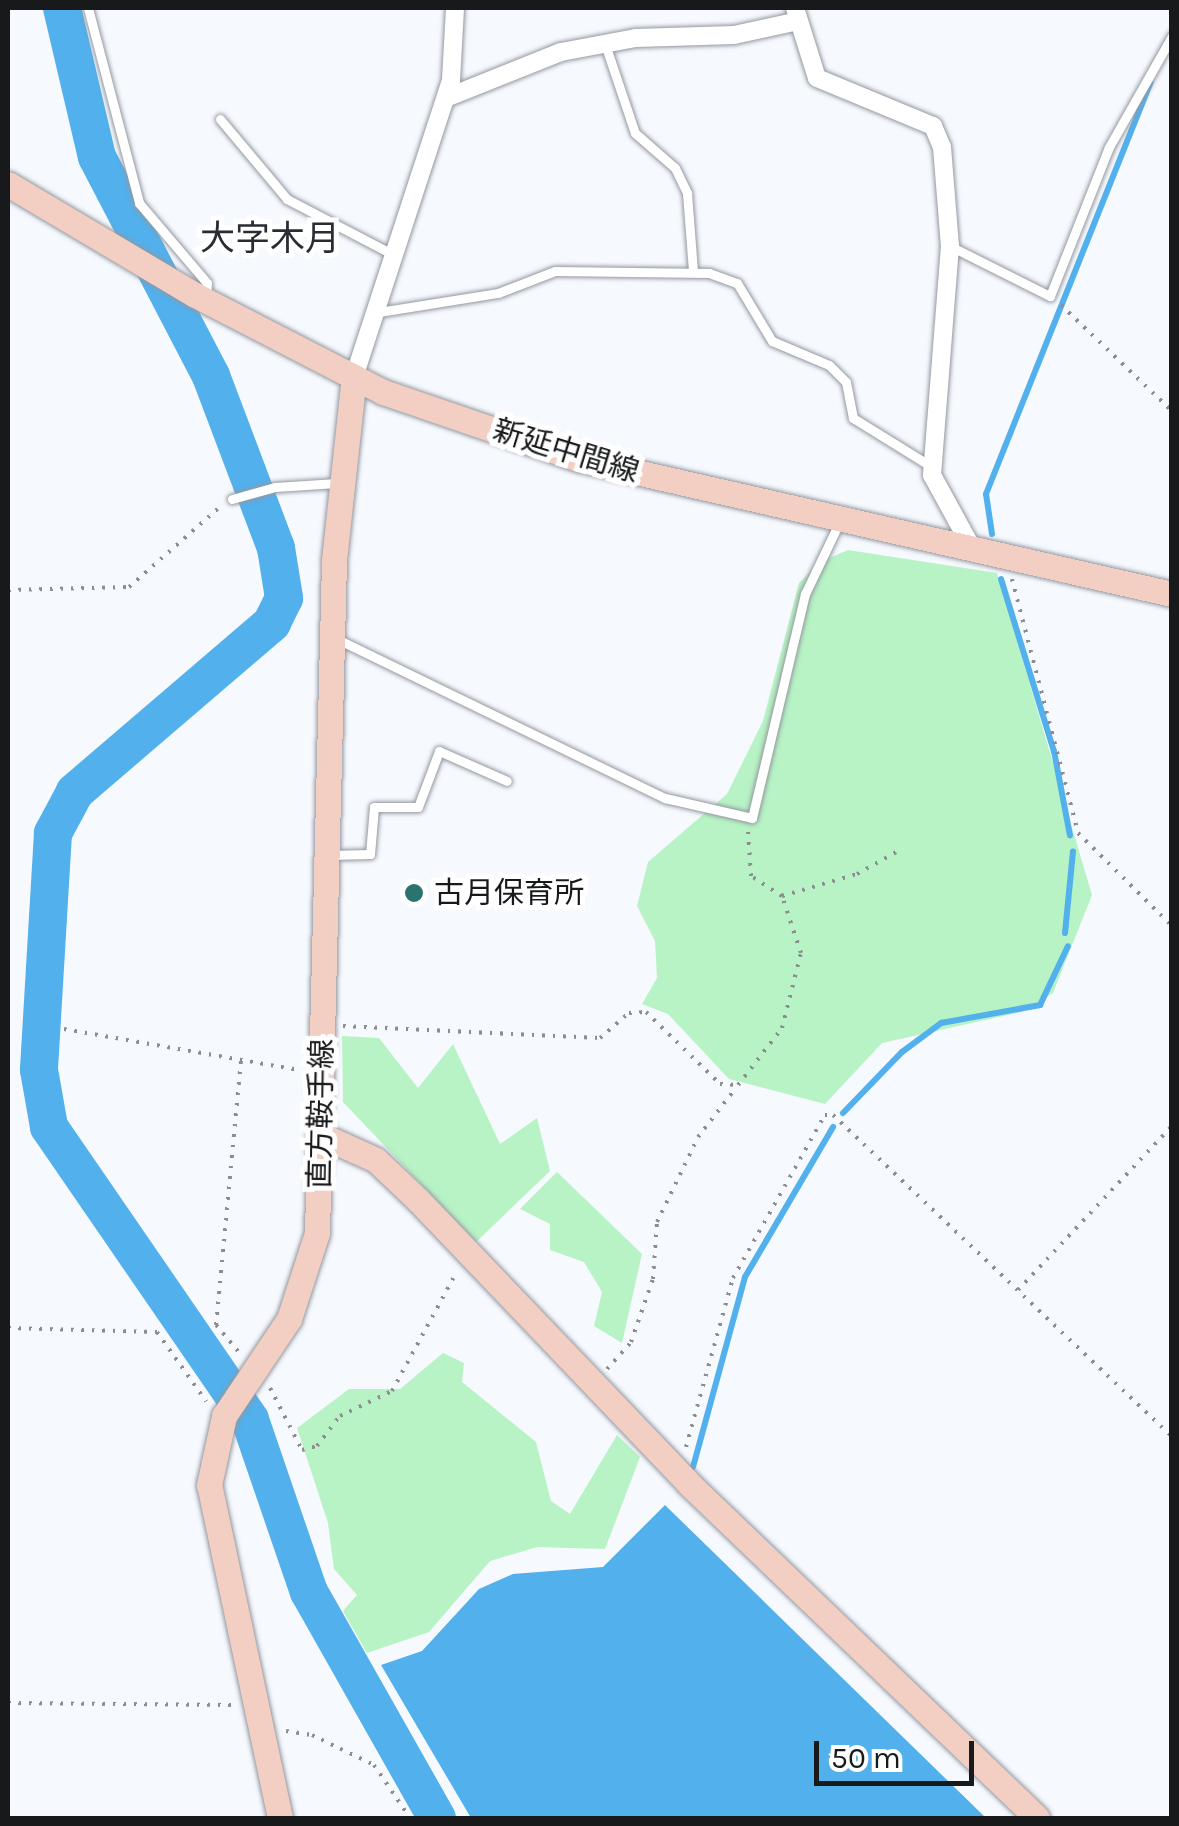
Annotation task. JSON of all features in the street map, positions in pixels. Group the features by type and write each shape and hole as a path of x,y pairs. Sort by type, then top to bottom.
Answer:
{"main road":[{"name":"新延中間線","path":"8,184 200,298 354,377 579,459 1172,594"},
{"name":"直方鞍手線","path":"280,1818 208,1485 222,1420 256,1370 304,1284 318,1233 338,483 354,377"},
{"path":"323,1136 376,1160 673,1468 1037,1818"}],"street":[{"path":"354,377 379,312 446,98 455,8"},
{"path":"446,98 560,52 605,44 734,36 797,14 816,78 933,126 942,147 950,246 932,467 973,550"}],"lane":[{"path":"88,8 139,203 207,284 200,298"},
{"path":"950,246 1050,296 1116,133 1172,36"},
{"path":"605,44 635,133 675,168 687,193 693,272"},
{"path":"220,119 288,199 396,256"},
{"path":"379,312 498,293 554,272 693,272 737,284 772,341 829,365 846,382 853,418 932,467"},
{"path":"232,500 275,487 338,483"},
{"path":"332,636 665,798 752,818 805,594 840,521"},
{"path":"327,855 370,854 374,806 418,807 439,751 507,780"}],"path":[{"path":"1050,296 1172,411"},
{"path":"8,590 129,587 232,500"},
{"path":"1009,558 1078,833 1172,926"},
{"path":"592,1382 631,1342 652,1279 657,1222 698,1137 782,1028 800,952 782,896 751,876 744,842 752,818"},
{"path":"782,896 857,874 900,850"},
{"path":"323,1026 600,1038 629,1013 646,1012 720,1084 738,1086"},
{"path":"64,1030 323,1074"},
{"path":"241,1060 216,1326 256,1370 302,1450 317,1446 340,1416 392,1391 470,1254"},
{"path":"673,1468 691,1436 733,1278 824,1115 833,1115 868,1145 1172,1438"},
{"path":"1018,1290 1172,1126"},
{"path":"8,1328 158,1332 222,1420"},
{"path":"8,1703 254,1706"},
{"path":"260,1732 312,1735 374,1765 410,1818"}],"green space":[{"path":"848,550 997,573 1092,895 1053,993 1021,1012 882,1043 825,1104 729,1079 668,1014 642,1004 657,978 655,941 637,906 648,862 727,794 763,721 799,583 820,562"},
{"path":"342,1036 379,1038 418,1088 453,1044 500,1144 537,1118 550,1171 476,1242 343,1102"},
{"path":"557,1172 642,1254 622,1343 594,1326 602,1292 584,1262 550,1250 550,1224 520,1209"},
{"path":"443,1353 464,1363 462,1382 536,1442 551,1501 570,1514 617,1435 640,1457 605,1549 537,1547 490,1561 429,1632 367,1653 343,1611 357,1595 334,1569 328,1523 297,1428 349,1389 400,1389"}],"water":[{"path":"665,1505 986,1818 471,1818 381,1665 422,1651 479,1589 513,1574 603,1567"}],"waterway":[{"path":"62,8 97,157 211,376 276,548 284,598 272,623 75,792 53,833 39,1070 49,1127 250,1420 309,1592 437,1818"},
{"path":"992,534 986,494 1150,83"},
{"path":"1001,579 1054,751 1070,836"},
{"path":"1065,933 1073,851"},
{"path":"843,1113 902,1052 941,1023 1040,1005 1068,946"},
{"path":"693,1467 745,1277 833,1127"}],"place":[{"name":"古月保育所","path":"414,893"}],"district":[{"name":"大字木月","path":"270,239"}]}
